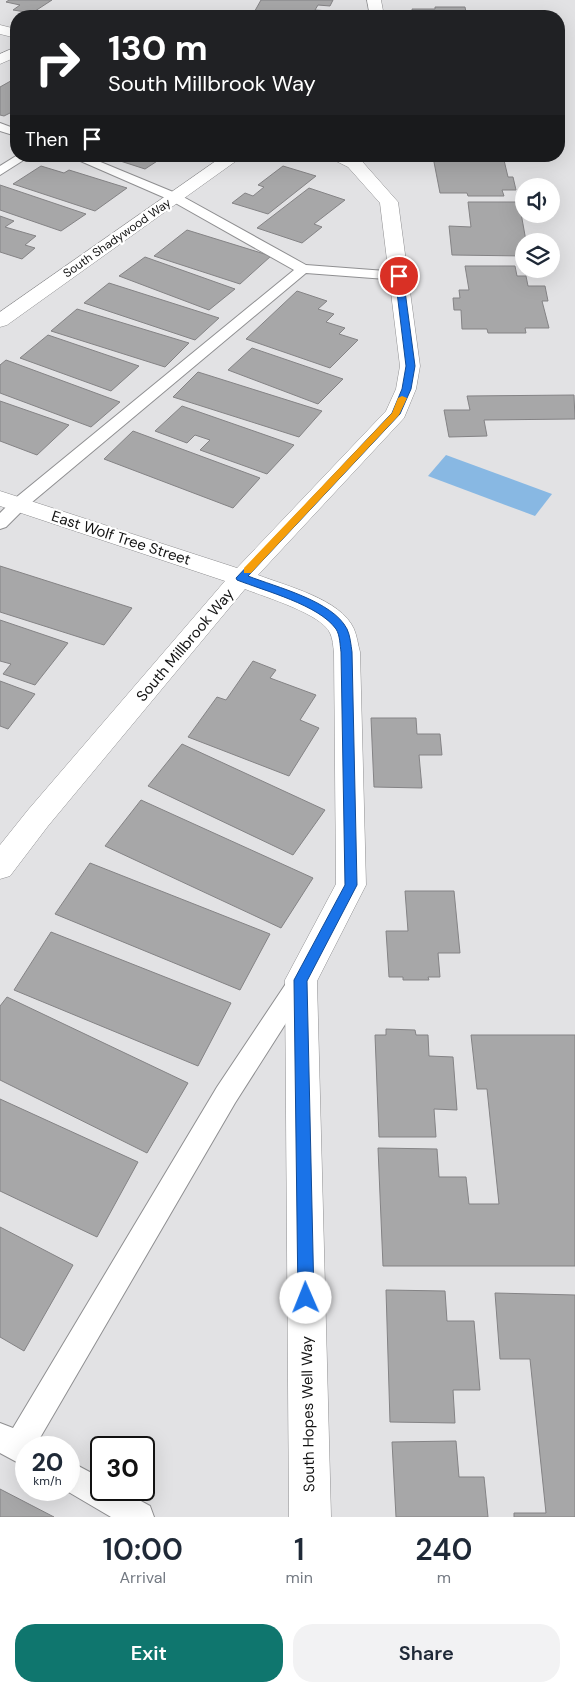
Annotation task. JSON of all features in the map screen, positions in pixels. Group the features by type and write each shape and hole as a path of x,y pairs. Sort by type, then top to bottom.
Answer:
{"street":[{"name":"South Shadywood Way","path":"0,321 226,162"},
{"name":"South Millbrook Way","path":"0,867 38,818 241,578 396,414 406,389 410,366 389,202 352,162"},
{"name":"East Wolf Tree Street","path":"10,501 241,578"},
{"name":"South Hopes Well Way","path":"241,578 316,607 332,618 342,630 347,652 351,885 301,980 310,1517"}],"lane":[{"path":"0,171 14,162"},
{"path":"89,162 174,197 303,269 399,276"},
{"path":"0,523 10,501 303,269"},
{"path":"20,1436 226,1095 301,980"},
{"path":"80,1482 139,1517"}],"water":[{"path":"446,455 552,494 535,516 428,476"}],"building":[{"path":"9,0 52,0 37,10 13,10 20,5 6,2"},
{"path":"261,0 333,0 330,6 318,5 315,10 255,10"},
{"path":"435,7 465,7 466,10 412,9 435,9"},
{"path":"10,81 10,113 4,116 0,115 0,87"},
{"path":"123,162 156,162 145,169"},
{"path":"434,162 504,162 508,177 513,177 515,190 502,190 504,196 468,196 467,193 440,193"},
{"path":"41,166 64,173 69,170 127,188 95,211 13,184"},
{"path":"283,166 316,176 268,214 232,203 245,193 253,196 264,187 258,185"},
{"path":"0,185 86,214 61,231 0,210"},
{"path":"309,188 345,200 314,224 322,227 302,243 257,228"},
{"path":"468,202 515,202 515,223 523,223 525,233 515,233 515,256 452,255 449,226 471,227"},
{"path":"0,216 14,221 5,227 36,236 25,245 35,248 22,259 0,252"},
{"path":"187,230 271,256 240,284 154,256"},
{"path":"145,257 235,289 209,310 119,276"},
{"path":"465,266 515,266 515,278 526,278 528,286 545,286 548,301 542,301 549,328 525,328 526,333 488,333 487,329 462,329 461,310 454,310 453,298 460,298 459,290 469,290"},
{"path":"109,283 219,318 195,340 84,303"},
{"path":"297,291 327,301 318,309 334,314 326,322 345,328 339,334 358,340 330,368 246,339"},
{"path":"77,309 189,343 165,367 51,331"},
{"path":"48,335 139,366 111,391 20,358"},
{"path":"252,348 343,379 318,404 228,370"},
{"path":"6,360 120,402 91,427 0,393 0,365"},
{"path":"198,372 322,411 299,437 173,397"},
{"path":"574,395 575,419 484,420 487,436 449,437 444,410 470,410 467,396"},
{"path":"0,401 69,425 37,455 0,441"},
{"path":"182,406 294,445 267,474 200,450 210,440 195,435 187,443 155,431"},
{"path":"133,431 260,478 233,508 104,459"},
{"path":"0,566 132,608 104,645 0,612"},
{"path":"0,620 68,643 35,685 3,674 11,664 0,661"},
{"path":"253,661 276,670 270,678 316,695 300,720 319,728 289,776 188,737 217,697 226,700"},
{"path":"0,681 35,694 8,729 0,726"},
{"path":"371,718 416,718 417,734 440,734 442,755 419,755 422,788 374,787"},
{"path":"182,744 325,810 293,855 148,786"},
{"path":"141,800 313,878 281,928 105,846"},
{"path":"90,863 270,934 240,990 55,914"},
{"path":"405,891 454,891 460,953 438,953 440,977 428,977 429,980 403,980 403,977 389,977 386,931 408,931"},
{"path":"51,932 231,1003 198,1066 14,990"},
{"path":"7,997 188,1083 147,1153 0,1080 0,1006"},
{"path":"386,1029 415,1030 416,1035 428,1035 429,1056 453,1057 457,1110 434,1109 436,1137 379,1137 375,1035 386,1035"},
{"path":"471,1035 575,1035 575,1266 383,1266 378,1148 437,1149 439,1177 466,1177 469,1204 499,1204 487,1089 477,1089"},
{"path":"0,1099 138,1162 97,1237 0,1191"},
{"path":"0,1227 73,1265 24,1351 0,1337"},
{"path":"386,1290 445,1291 447,1321 474,1321 480,1390 453,1390 455,1423 390,1422"},
{"path":"495,1293 575,1295 575,1517 514,1517 514,1513 546,1513 530,1359 500,1359"},
{"path":"456,1441 459,1477 484,1477 488,1517 396,1517 392,1442"},
{"path":"0,1489 15,1497 15,1501 23,1501 54,1517 0,1517"}],"slow traffic":[{"path":"247,571 396,414 402,398"}],"route":[{"path":"306,1298 301,980 351,885 347,652 342,630 332,618 316,607 241,578 396,414 406,389 410,366 399,276"}]}
